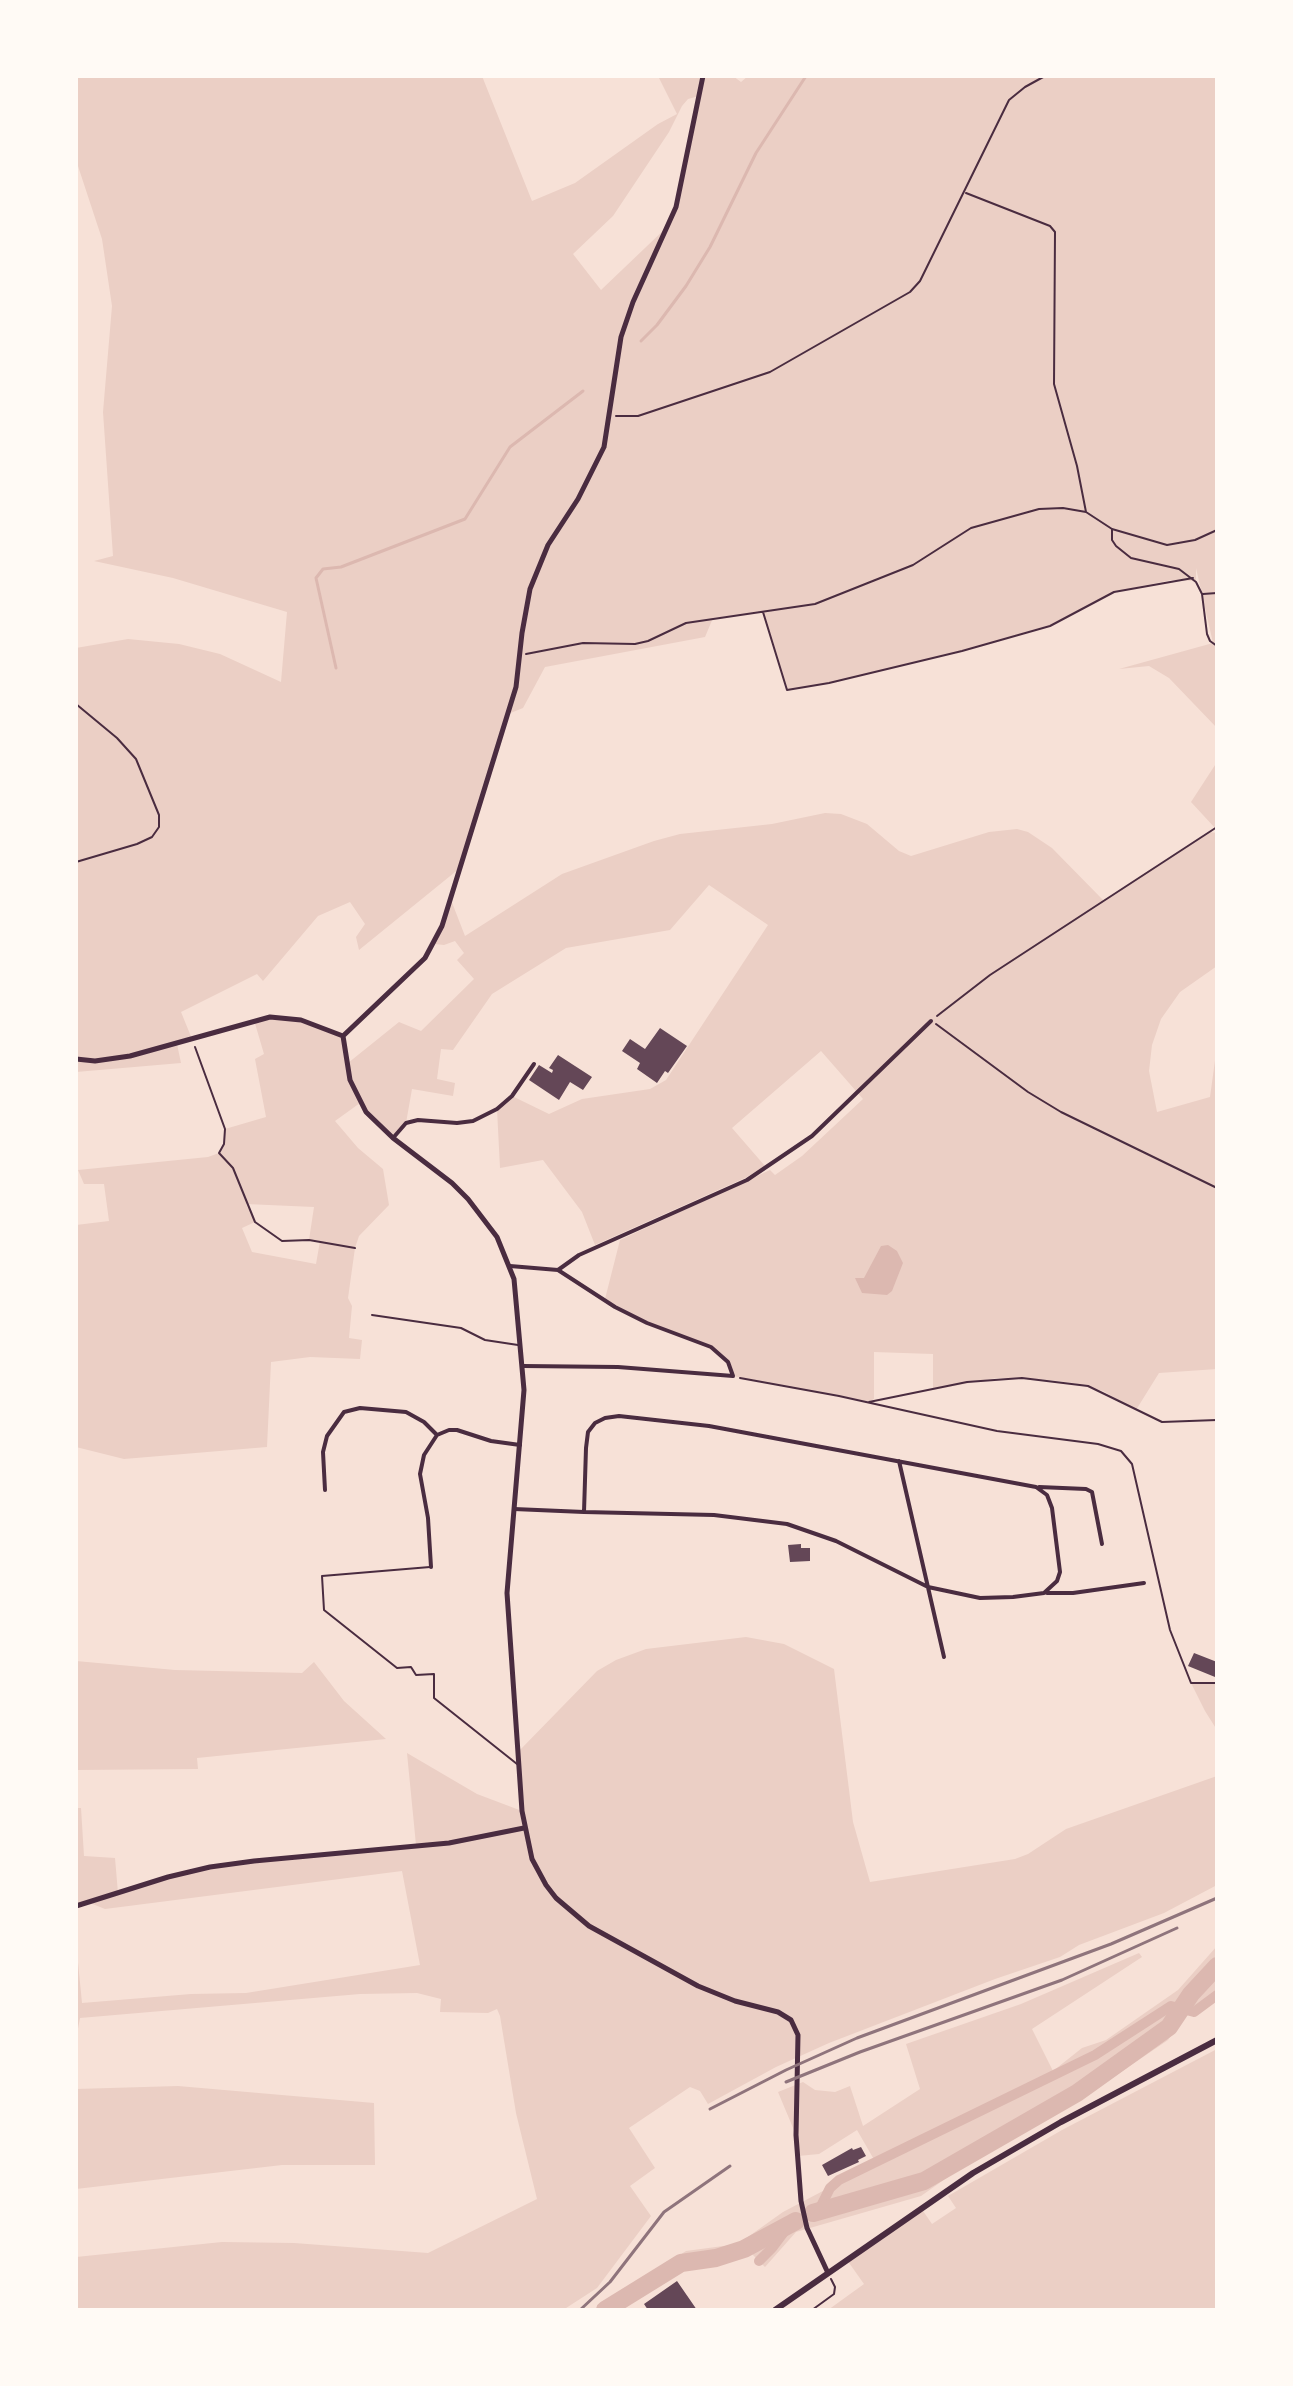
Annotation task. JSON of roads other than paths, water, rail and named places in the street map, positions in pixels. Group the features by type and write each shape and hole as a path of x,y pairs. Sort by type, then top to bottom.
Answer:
{"main road":[{"path":"775,2310 944,2191 1061,2122 1217,2040"}],"street":[{"path":"343,1036 411,974 434,944 451,900 516,687 525,610 538,567 604,447 621,337 633,302 676,207 703,76"},
{"path":"76,1059 95,1061 130,1056 254,1020 283,1017 301,1020 343,1036"},
{"path":"558,1270 579,1255 747,1180 769,1167 812,1136 931,1021"},
{"path":"343,1036 350,1080 372,1121 468,1199 497,1237 510,1266 523,1366 520,1445 507,1593 524,1828 538,1872 568,1910 589,1926 698,1986 735,2001 785,2015 796,2027 798,2156 804,2216 809,2235 828,2273"},
{"path":"393,1138 406,1123 418,1120 473,1121 497,1109 512,1096 534,1064"},
{"path":"510,1266 558,1270 615,1307 647,1323 711,1347 728,1362 733,1376 618,1367 523,1366"},
{"path":"325,1490 323,1452 327,1436 344,1412 360,1408 406,1412 424,1422 437,1435"},
{"path":"584,1512 588,1432 595,1423 619,1416 709,1426 1036,1487 1086,1489 1092,1492 1102,1544"},
{"path":"431,1567 428,1518 420,1474 424,1455 437,1435 457,1430 491,1441 520,1445"},
{"path":"899,1461 944,1657"},
{"path":"1036,1487 1047,1495 1052,1508 1060,1564 1057,1581 1044,1593"},
{"path":"514,1509 714,1515 787,1524 836,1541 928,1587 965,1596 996,1598 1073,1593 1144,1583"},
{"path":"76,1906 210,1867 449,1843 524,1828"}],"lane":[{"path":"372,1315 461,1328 485,1340 521,1345"},
{"path":"431,1567 322,1576 324,1610 397,1668 411,1667 416,1675 434,1674 434,1698 519,1766"}],"waterway":[{"path":"641,341 686,286 710,247 756,153 806,76"},
{"path":"336,668 316,578 323,569 341,567 465,519 510,447 583,391"},
{"path":"813,2213 924,2181 1077,2093 1169,2027 1191,1994 1217,1966"},
{"path":"819,2210 830,2188 839,2180 1095,2055 1171,2006 1194,2012 1217,1995"},
{"path":"605,2310 681,2263 716,2258 744,2249 796,2221"},
{"path":"759,2261 790,2224"}],"railway":[{"path":"710,2109 857,2038 1111,1944 1217,1898"},
{"path":"786,2082 860,2052 1062,1980 1177,1928"},
{"path":"580,2310 610,2282 664,2212 730,2166"}]}
